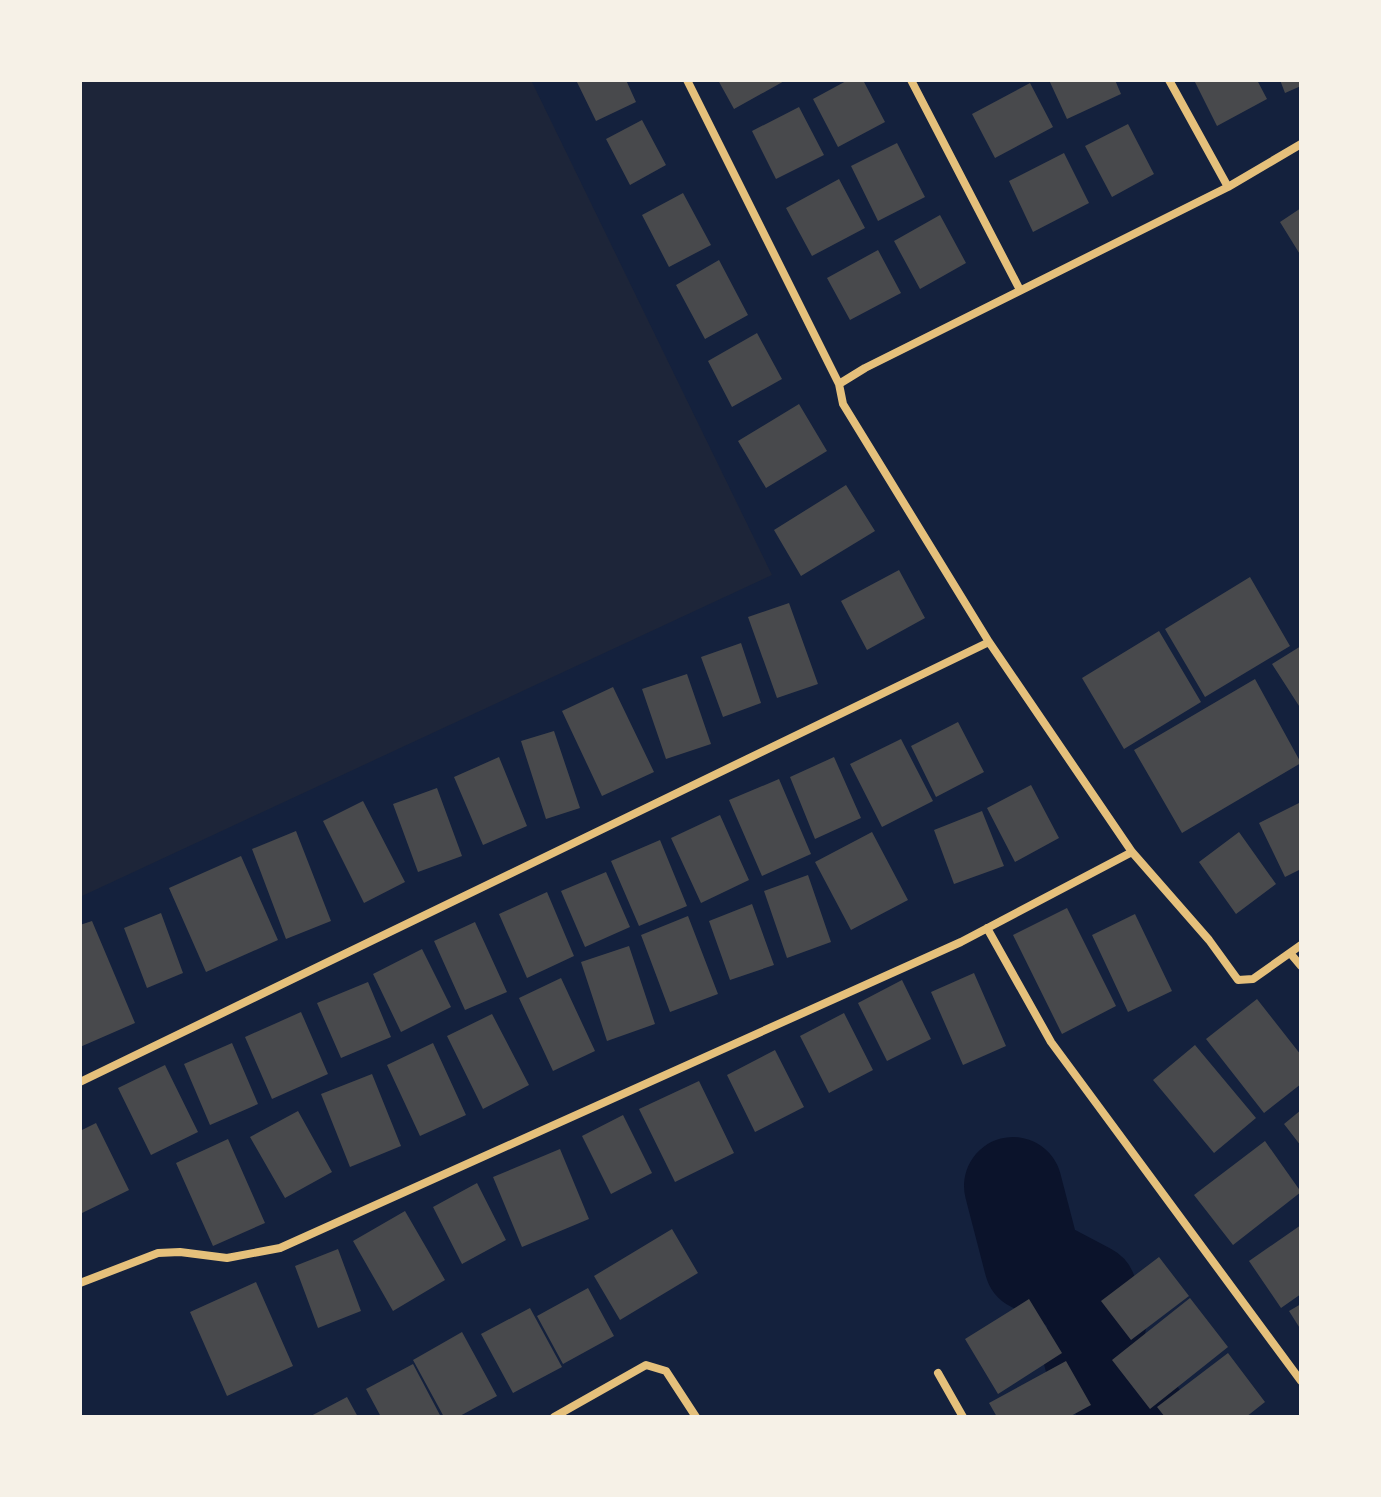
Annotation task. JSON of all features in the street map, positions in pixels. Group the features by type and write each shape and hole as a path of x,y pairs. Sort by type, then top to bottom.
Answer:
{"street":[{"path":"687,80 839,384 843,404 989,642 1132,852 1209,940 1238,980 1253,979 1301,945"},
{"path":"911,80 1020,290"},
{"path":"1169,80 1228,187"},
{"path":"839,384 865,368 1228,187 1301,144"},
{"path":"80,1082 989,642"},
{"path":"80,1283 158,1253 180,1252 227,1258 280,1248 961,942 1132,852"},
{"path":"987,928 1051,1042 1301,1381"},
{"path":"1290,953 1301,966"},
{"path":"554,1417 646,1365 666,1371 696,1417"},
{"path":"938,1373 963,1417"}],"shaded area":[{"path":"80,80 531,80 772,575 80,897"}],"building":[{"path":"576,80 626,80 636,102 596,121"},
{"path":"718,80 786,80 734,109"},
{"path":"848,80 863,80 885,122 838,147 813,99"},
{"path":"1049,80 1115,80 1121,94 1067,119"},
{"path":"1194,80 1257,80 1267,99 1217,126"},
{"path":"1280,80 1301,80 1301,86 1285,93"},
{"path":"1030,83 1053,127 995,158 972,114"},
{"path":"799,107 824,155 776,179 752,131"},
{"path":"642,120 666,165 630,185 606,139"},
{"path":"1128,124 1154,174 1112,197 1085,146"},
{"path":"897,143 925,197 878,221 851,166"},
{"path":"1064,153 1089,203 1033,232 1009,181"},
{"path":"839,179 865,228 812,256 786,208"},
{"path":"683,193 711,245 669,267 642,215"},
{"path":"1301,208 1301,256 1280,222"},
{"path":"940,215 966,263 920,289 894,241"},
{"path":"878,250 901,293 850,320 827,278"},
{"path":"719,260 748,315 705,339 676,285"},
{"path":"757,333 782,379 732,407 708,361"},
{"path":"799,404 827,451 766,488 738,441"},
{"path":"846,485 875,531 801,576 774,530"},
{"path":"899,570 925,618 867,650 841,601"},
{"path":"1250,577 1290,646 1205,697 1165,629"},
{"path":"789,603 818,684 777,698 748,617"},
{"path":"1159,631 1201,702 1124,749 1082,678"},
{"path":"741,643 761,703 723,717 701,657"},
{"path":"1301,646 1301,709 1272,664"},
{"path":"687,674 711,744 666,759 642,689"},
{"path":"1255,679 1301,763 1182,833 1134,750"},
{"path":"613,687 654,772 602,796 562,711"},
{"path":"958,722 984,772 936,797 911,746"},
{"path":"554,731 580,808 546,819 521,741"},
{"path":"901,739 933,801 882,827 850,764"},
{"path":"499,757 527,826 483,845 454,777"},
{"path":"834,757 861,818 815,839 790,777"},
{"path":"779,779 811,854 762,876 729,800"},
{"path":"1031,785 1059,838 1015,862 987,808"},
{"path":"437,788 462,856 418,872 393,804"},
{"path":"363,801 405,882 364,903 323,821"},
{"path":"1301,802 1301,869 1285,877 1259,823"},
{"path":"982,811 1004,866 954,884 934,830"},
{"path":"720,815 749,880 701,903 671,838"},
{"path":"296,831 331,921 286,939 252,849"},
{"path":"872,832 908,900 851,930 815,862"},
{"path":"1239,832 1276,884 1236,914 1199,862"},
{"path":"660,840 687,906 639,926 611,861"},
{"path":"241,856 278,940 206,972 169,888"},
{"path":"606,872 630,927 585,947 561,891"},
{"path":"808,875 831,942 787,958 764,891"},
{"path":"547,892 574,956 527,978 499,914"},
{"path":"752,904 774,965 730,980 709,921"},
{"path":"1067,908 1116,1006 1062,1034 1013,935"},
{"path":"161,913 183,973 147,988 124,928"},
{"path":"1135,914 1172,991 1128,1012 1092,935"},
{"path":"688,916 718,994 670,1012 641,935"},
{"path":"92,921 135,1023 80,1047 80,925"},
{"path":"475,922 507,992 465,1010 434,941"},
{"path":"629,946 655,1024 607,1041 581,962"},
{"path":"422,949 451,1007 401,1032 373,974"},
{"path":"974,973 1006,1046 963,1065 931,992"},
{"path":"561,978 595,1051 553,1071 519,998"},
{"path":"902,980 931,1039 887,1061 858,1003"},
{"path":"368,982 391,1037 341,1058 317,1003"},
{"path":"1257,999 1301,1055 1301,1084 1264,1113 1206,1039"},
{"path":"301,1012 328,1074 272,1099 245,1037"},
{"path":"844,1013 873,1070 829,1093 800,1036"},
{"path":"492,1014 529,1085 483,1109 447,1036"},
{"path":"232,1043 258,1104 210,1125 184,1064"},
{"path":"433,1043 466,1115 420,1136 387,1065"},
{"path":"1195,1045 1256,1118 1214,1153 1153,1080"},
{"path":"775,1050 804,1107 755,1132 727,1075"},
{"path":"165,1065 198,1132 151,1155 118,1088"},
{"path":"372,1074 401,1146 350,1167 321,1094"},
{"path":"699,1081 734,1153 675,1182 639,1109"},
{"path":"1301,1110 1301,1146 1284,1124"},
{"path":"298,1111 332,1172 285,1198 250,1137"},
{"path":"623,1115 652,1173 611,1194 582,1136"},
{"path":"96,1123 129,1190 80,1214 80,1131"},
{"path":"228,1139 265,1223 213,1246 176,1163"},
{"path":"1265,1141 1301,1192 1233,1245 1194,1195"},
{"path":"560,1149 589,1219 522,1247 493,1177"},
{"path":"477,1183 506,1240 462,1264 433,1207"},
{"path":"405,1211 445,1280 393,1311 353,1241"},
{"path":"1301,1225 1301,1294 1281,1308 1249,1261"},
{"path":"672,1229 698,1273 620,1320 594,1276"},
{"path":"338,1249 361,1311 318,1328 295,1266"},
{"path":"1159,1257 1189,1296 1131,1340 1101,1301"},
{"path":"256,1282 293,1366 227,1396 190,1312"},
{"path":"588,1288 614,1336 563,1364 537,1316"},
{"path":"1190,1298 1228,1347 1150,1409 1112,1360"},
{"path":"1029,1299 1062,1353 998,1394 965,1339"},
{"path":"1301,1304 1301,1330 1289,1311"},
{"path":"530,1308 562,1367 513,1393 481,1334"},
{"path":"462,1332 497,1396 458,1417 444,1417 413,1360"},
{"path":"1228,1353 1265,1402 1246,1417 1165,1417 1157,1407"},
{"path":"1066,1361 1091,1405 1069,1417 997,1417 989,1403"},
{"path":"413,1364 441,1417 381,1417 366,1389"},
{"path":"347,1397 358,1417 309,1417"}],"waterway":[{"path":"1013,1186 1033,1263 1088,1292 1097,1325 1092,1354 1139,1417"}]}
